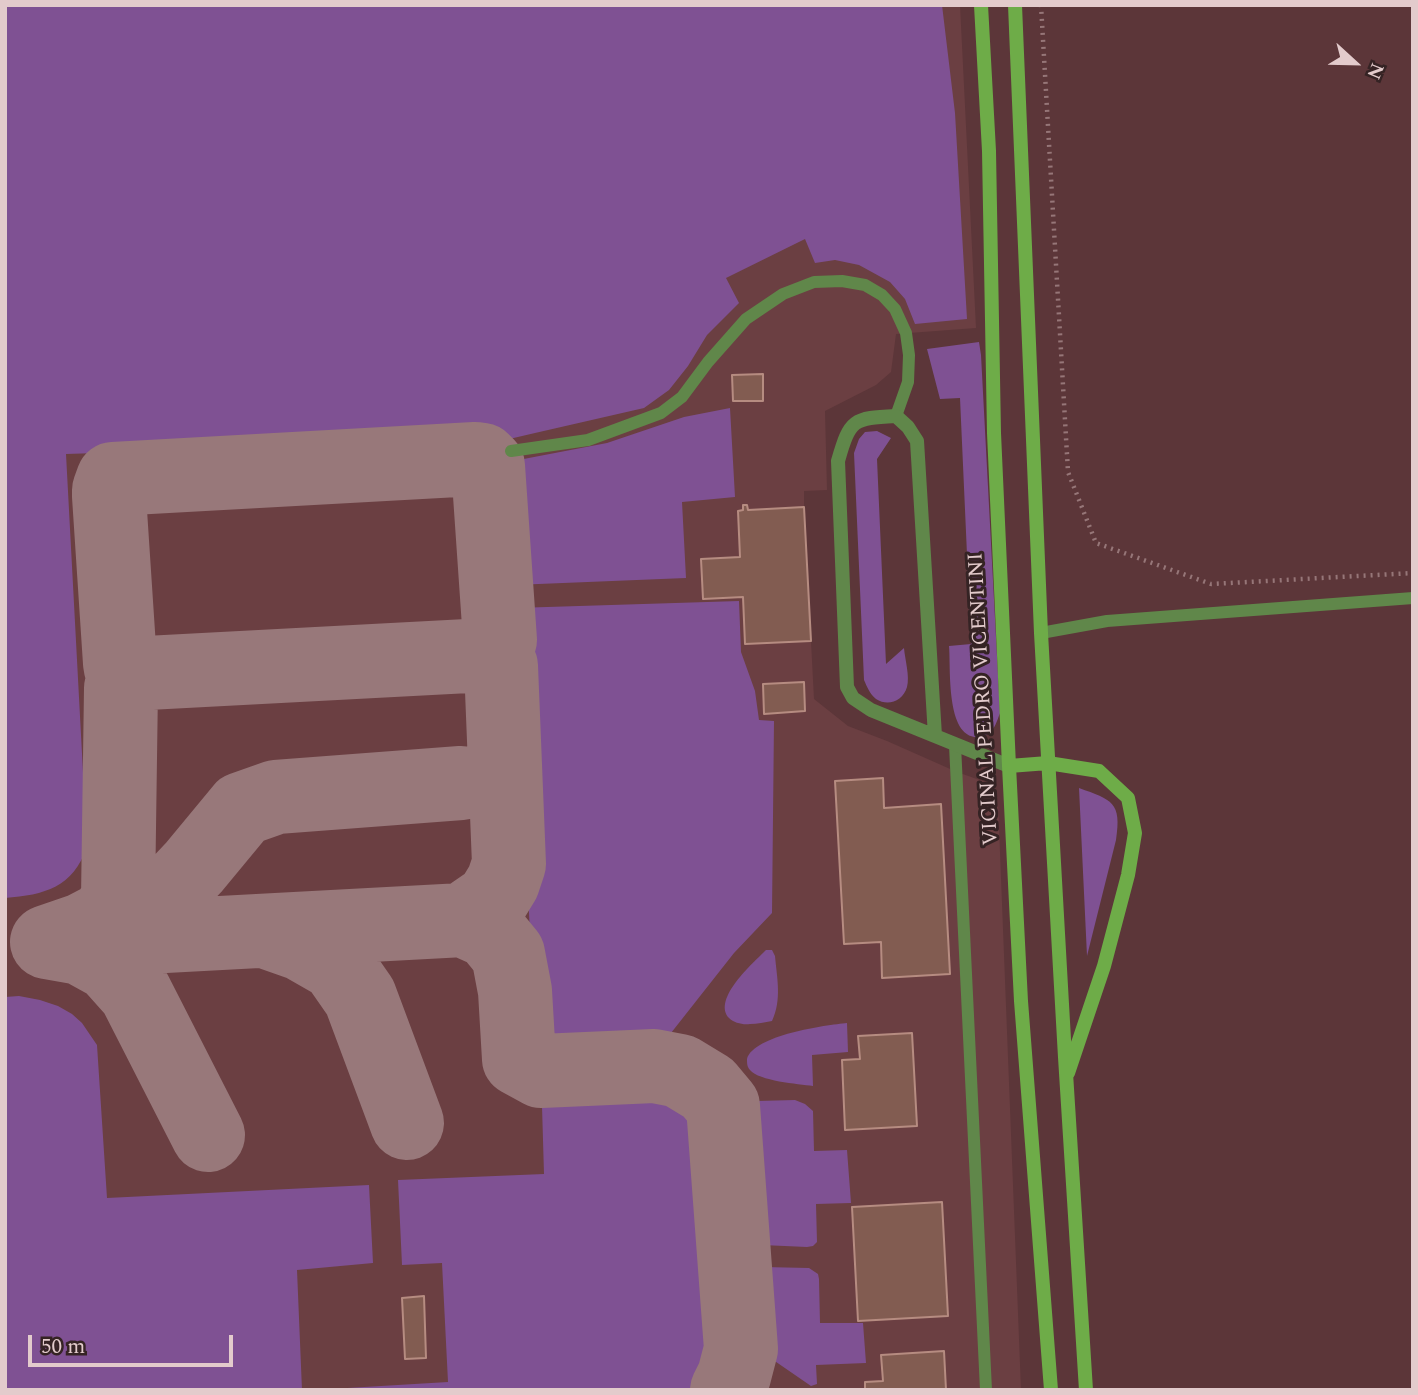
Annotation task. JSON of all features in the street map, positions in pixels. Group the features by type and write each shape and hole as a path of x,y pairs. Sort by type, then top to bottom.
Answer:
{"main road":[{"name":"VICINAL PEDRO VICENTINI","path":"981,5 989,150 994,433 1009,766 1021,1001 1051,1390"},
{"path":"1014,5 1041,633 1086,1390"},
{"path":"1009,766 1048,763 1099,771 1128,798 1135,833 1128,874 1104,966 1066,1079"}],"street":[{"path":"935,736 917,442 908,427 896,416 868,418 853,424 845,438 838,461 847,687 853,698 870,710 1009,766"}],"lane":[{"path":"511,451 588,440 662,413 682,397 708,362 746,319 783,293 814,282 842,281 865,285 882,295 895,309 906,333 909,355 908,382 896,416"},
{"path":"1041,633 1107,621 1413,598"},
{"path":"955,745 986,1390"}],"path":[{"path":"1041,5 1068,472 1096,542 1211,584 1413,573"}],"shaded area":[{"path":"5,5 960,5 976,328 896,334 891,372 876,385 825,411 827,490 804,491 804,507 814,699 848,726 991,784 998,801 1021,1390 5,1390"},
{"path":"5,5 942,5 955,113 967,319 915,324 905,299 890,282 859,265 835,260 815,263 805,239 726,278 739,303 707,335 669,390 644,408 505,440 66,454 87,847 74,871 56,886 33,894 5,898"},
{"path":"979,342 1000,713 991,731 980,737 969,735 961,728 955,716 950,686 949,646 971,644 960,398 940,399 927,349"},
{"path":"730,408 735,497 682,502 686,578 514,585 508,462 607,443 684,417"},
{"path":"877,431 891,438 877,459 886,664 904,648 908,678 902,696 890,702 876,699 864,680 854,453 865,432"},
{"path":"739,601 741,652 755,691 759,720 774,721 772,913 734,953 671,1033 657,1041 636,1044 535,1043 515,608"},
{"path":"1079,788 1107,800 1116,810 1117,818 1116,840 1087,956"},
{"path":"766,950 772,950 775,956 778,981 777,1005 772,1021 747,1024 736,1022 729,1018 725,1010 726,1001 736,982"},
{"path":"19,996 58,1006 72,1014 82,1023 97,1045 107,1198 369,1185 373,1263 297,1270 302,1390 5,1390 5,997"},
{"path":"847,1023 848,1052 812,1055 813,1086 762,1077 748,1068 747,1059 752,1051 776,1038"},
{"path":"622,1085 652,1088 678,1096 698,1112 712,1140 724,1343 720,1364 708,1390 314,1390 448,1382 442,1263 402,1265 398,1180 544,1174 542,1106"},
{"path":"795,1100 813,1111 814,1151 847,1150 851,1203 816,1204 817,1242 813,1246 762,1245 752,1233 745,1117 757,1101"},
{"path":"763,1267 809,1268 818,1274 820,1323 863,1323 866,1363 816,1365 817,1384 811,1386 766,1355 759,1346 754,1275"}],"building":[{"path":"763,374 763,401 733,401 732,375"},
{"path":"743,505 747,505 748,510 804,507 811,641 745,644 743,597 703,599 701,559 740,557 738,511 743,510"},
{"path":"804,682 805,711 764,714 763,684"},
{"path":"883,778 884,808 941,804 950,974 882,978 881,942 844,944 835,781"},
{"path":"912,1033 917,1126 845,1130 842,1060 860,1059 858,1036"},
{"path":"942,1202 948,1316 858,1321 852,1207"},
{"path":"424,1296 426,1358 405,1359 402,1298"},
{"path":"944,1351 946,1390 865,1390 865,1382 883,1381 881,1355"}],"taxiway":[{"path":"128,674 121,669 120,663 109,496 113,479 475,459 482,460 488,466 500,640 497,649 487,655"},
{"path":"208,1135 135,992 110,964 81,948 47,942 82,930 107,917 118,898 121,688 128,674 487,655 497,660 501,666 509,864 503,882 492,900 463,920"},
{"path":"93,937 134,922 163,900 242,809 276,797 461,783"},
{"path":"53,942 463,920 490,932 508,954 515,991 519,1059 541,1071 654,1066 680,1071 708,1088 723,1106 741,1349 734,1376 727,1390"},
{"path":"265,931 302,944 337,964 360,997 407,1123"}]}
